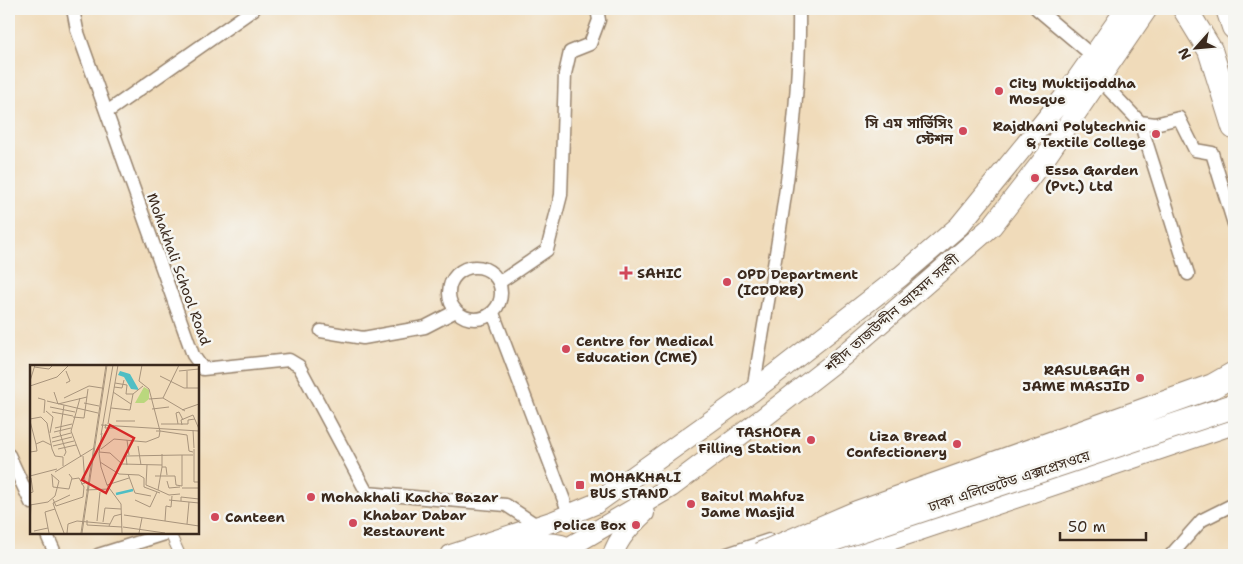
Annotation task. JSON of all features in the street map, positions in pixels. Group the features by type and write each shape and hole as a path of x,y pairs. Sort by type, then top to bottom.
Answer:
{"highway":[{"path":"1185,9 1210,50 1234,127"},
{"path":"1228,9 1234,27"},
{"path":"758,555 840,520 1213,386 1234,376"},
{"name":"ঢাকা এলিভেটেড এক্সপ্রেসওয়ে","path":"784,555 1234,406"},
{"name":"ঢাকা এলিভেটেড এক্সপ্রেসওয়ে","path":"840,555 1234,422"}],"main road":[{"name":"শহীদ তাজউদ্দীন আহমদ সরণী","path":"451,555 554,521 610,494 844,322 959,226 1094,57 1126,9"},
{"name":"শহীদ তাজউদ্দীন আহমদ সরণী","path":"569,553 671,487 844,355 992,226 1048,154 1147,9"},
{"path":"613,555 618,542 632,523 671,487"},
{"path":"490,555 548,543 562,545 569,553"}],"street":[{"name":"Mohakhali School Road","path":"73,9 77,30 193,355 203,369 289,360 299,366 367,493 506,505 554,521"},
{"path":"107,112 254,9"},
{"path":"500,282 547,250 562,195 565,74 570,52 590,44 599,20 597,9"},
{"path":"752,391 788,172 799,60 799,9"},
{"path":"1037,9 1094,57"},
{"path":"1100,79 1140,122 1188,274"},
{"path":"1140,122 1155,124 1179,118 1194,150 1212,153 1234,224"},
{"path":"467,268 484,268 500,282 502,298 493,313 482,318 470,319 456,311 449,295 453,278 467,268"},
{"path":"321,331 363,338 425,327 456,311"},
{"path":"493,313 554,521"},
{"path":"724,555 1234,376"},
{"path":"812,555 1030,487 1159,438 1234,416"},
{"path":"9,455 29,494"},
{"path":"1172,555 1202,520 1234,504"},
{"path":"47,534 56,555"},
{"path":"98,555 166,534"},
{"path":"170,534 180,555"}],"tram line":[{"path":"783,555 962,496 1052,471 1234,408"}],"railway":[{"path":"747,555 958,486 1048,460 1234,397"}],"place":[{"name":"City Muktijoddha Mosque","path":"999,91"},
{"name":"সি এম সার্ভিসিং স্টেশন","path":"963,131"},
{"name":"Rajdhani Polytechnic & Textile College","path":"1156,134"},
{"name":"Essa Garden (Pvt.) Ltd","path":"1035,178"},
{"name":"SAHIC","path":"626,273"},
{"name":"OPD Department (ICDDRB)","path":"727,282"},
{"name":"Centre for Medical Education (CME)","path":"566,349"},
{"name":"RASULBAGH JAME MASJID","path":"1140,378"},
{"name":"TASHOFA Filling Station","path":"811,440"},
{"name":"Liza Bread Confectionery","path":"957,444"},
{"name":"MOHAKHALI BUS STAND","path":"580,485"},
{"name":"Mohakhali Kacha Bazar","path":"311,497"},
{"name":"Baitul Mahfuz Jame Masjid","path":"691,504"},
{"name":"Canteen","path":"215,517"},
{"name":"Khabar Dabar Restaurent","path":"353,523"},
{"name":"Police Box","path":"636,525"}]}
